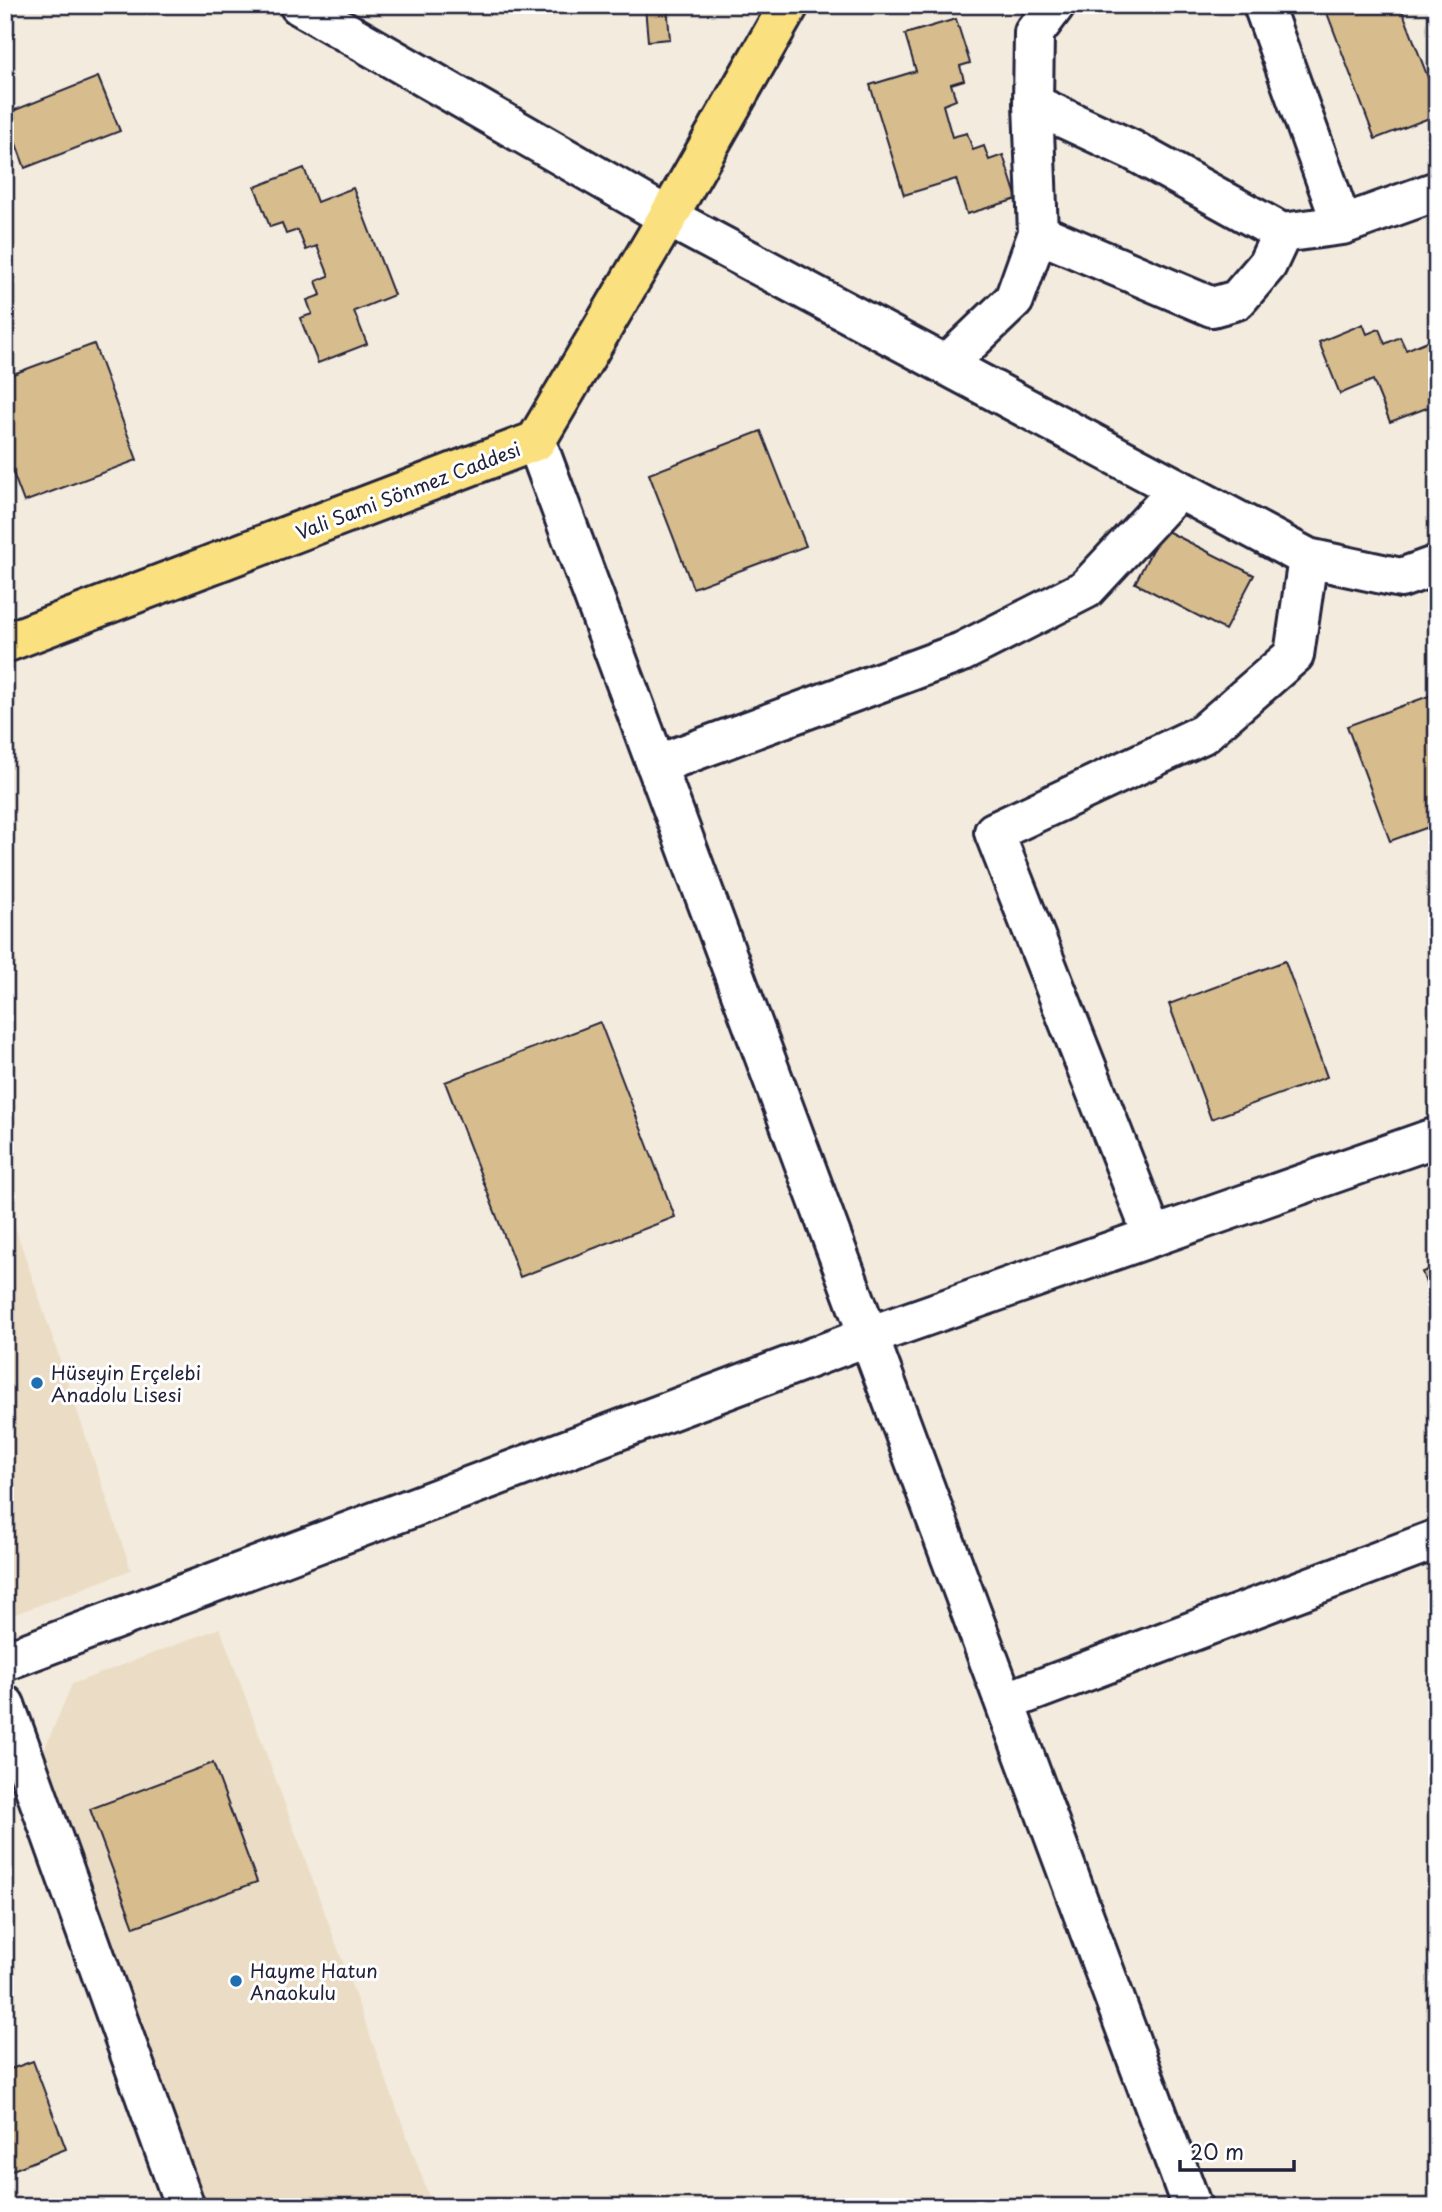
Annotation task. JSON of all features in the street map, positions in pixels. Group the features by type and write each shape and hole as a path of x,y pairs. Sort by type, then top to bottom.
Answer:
{"main road":[{"name":"Vali Sami Sönmez Caddesi","path":"5,643 536,441 789,5"}],"street":[{"path":"299,5 668,217 1308,558 1401,578 1437,565"},
{"path":"946,365 1014,300 1038,233 1033,104 1034,33 1055,5"},
{"path":"1263,5 1342,225"},
{"path":"1033,104 1132,150 1282,233 1342,225 1437,191"},
{"path":"1038,233 1212,307 1237,300 1267,265 1282,233"},
{"path":"536,441 1192,2207"},
{"path":"656,765 962,652 1086,589 1179,489"},
{"path":"1153,1236 994,832 1203,734 1294,654 1308,558"},
{"path":"5,1661 869,1336 1437,1137"},
{"path":"1005,1702 1437,1539"},
{"path":"5,1705 185,2207"}],"shaded area":[{"name":"Hüseyin Erçelebi Anadolu Lisesi","path":"5,1197 131,1570 5,1618"},
{"name":"Hayme Hatun Anaokulu","path":"220,1628 433,2207 204,2207 42,1755 72,1684"}],"building":[{"path":"667,5 670,39 648,41 645,7"},
{"path":"1324,5 1400,5 1437,101 1437,115 1375,139"},
{"path":"956,19 970,63 960,66 964,80 951,84 956,100 943,105 952,137 967,133 973,150 984,146 989,160 1003,155 1017,199 967,214 956,179 904,195 870,85 916,71 905,34"},
{"path":"98,77 120,131 25,168 5,114"},
{"path":"304,168 317,202 353,188 394,295 354,311 367,344 318,363 300,318 312,314 307,300 321,295 316,281 329,276 317,246 306,250 298,230 286,234 282,223 270,227 255,187"},
{"path":"1363,324 1367,334 1379,329 1385,344 1400,337 1406,350 1437,337 1437,404 1390,422 1373,380 1340,394 1319,342"},
{"path":"94,344 137,460 24,502 5,452 5,377"},
{"path":"761,431 806,546 693,588 649,474"},
{"path":"1163,529 1254,575 1225,630 1135,583"},
{"path":"1437,693 1437,824 1390,841 1347,726"},
{"path":"1285,961 1327,1077 1211,1119 1169,1004"},
{"path":"600,1022 675,1217 520,1277 445,1082"},
{"path":"1437,1267 1437,1313 1422,1272"},
{"path":"213,1763 257,1882 134,1927 90,1809"},
{"path":"33,2061 66,2149 5,2173 5,2071"}],"place":[{"name":"Hüseyin Erçelebi Anadolu Lisesi","path":"37,1383"},
{"name":"Hayme Hatun Anaokulu","path":"236,1981"}]}
